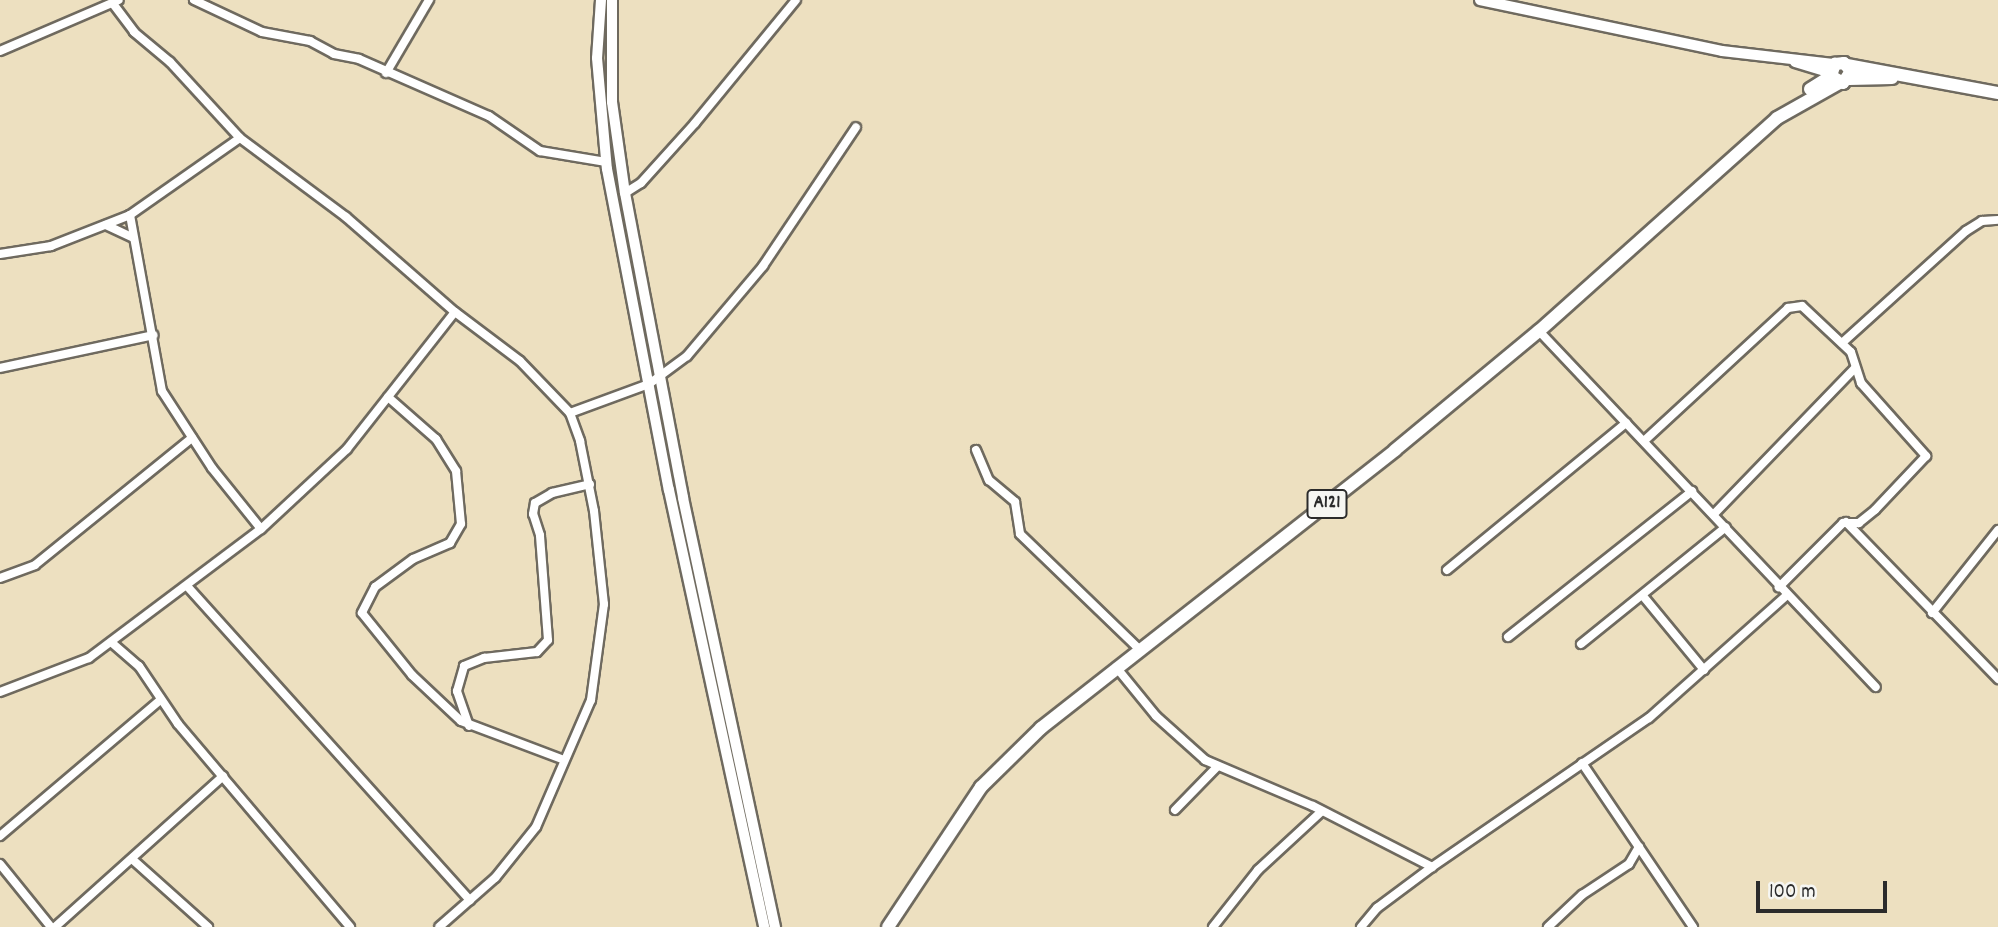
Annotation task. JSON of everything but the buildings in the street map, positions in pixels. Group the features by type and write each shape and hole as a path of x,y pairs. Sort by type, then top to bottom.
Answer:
{"main road":[{"path":"601,0 597,58 606,162 649,384 764,927"},
{"path":"612,0 612,102 625,193 662,375 683,498 775,927"},
{"path":"1480,0 1640,36 1795,62 1838,73 1903,76 1998,93"},
{"name":"A121","path":"888,927 987,780 1041,728 1331,502 1539,331 1795,105 1838,73"}],"street":[{"path":"194,0 262,32 316,43 489,116 540,151 606,162"},
{"path":"386,73 429,0"},
{"path":"625,193 641,183 695,123 796,0"},
{"path":"0,51 75,15 116,2 134,32 170,62 240,138 376,241 455,312 520,360 570,413 590,484 604,604 601,643 591,700 536,827 470,900 439,927"},
{"path":"570,413 649,384 687,356 749,284 856,127"},
{"path":"0,254 51,246 130,215 240,138"},
{"path":"130,215 132,237 154,335 162,391 192,438 261,529"},
{"path":"1842,343 1966,231 1982,222 1998,220"},
{"path":"106,225 132,237"},
{"path":"1644,441 1788,308 1802,306 1851,352 1861,383 1926,456 1859,523 1846,522 1779,587"},
{"path":"0,692 74,666 111,642 261,529 332,465 455,312"},
{"path":"1539,331 1876,687"},
{"path":"0,368 154,335"},
{"path":"1714,514 1855,368"},
{"path":"388,397 436,439 456,471 461,524 450,543 413,559 375,587 362,613 412,675 469,726 564,760"},
{"path":"1447,570 1626,423"},
{"path":"0,578 35,565 192,438"},
{"path":"976,450 989,480 1015,502 1020,534 1139,649"},
{"path":"469,726 457,691 464,666 484,658 537,652 548,640 540,536 533,514 535,503 552,493 590,484"},
{"path":"1508,637 1692,491"},
{"path":"1846,522 1998,679"},
{"path":"1581,644 1726,527"},
{"path":"1932,613 1998,530"},
{"path":"187,586 470,900"},
{"path":"1365,926 1377,908 1432,867 1649,718 1787,595"},
{"path":"1643,596 1704,670"},
{"path":"111,642 139,666 159,701 350,927"},
{"path":"1116,667 1161,722 1217,767 1322,811 1432,867"},
{"path":"0,836 159,701"},
{"path":"1582,763 1693,927"},
{"path":"1175,810 1217,767"},
{"path":"0,864 53,927 223,776"},
{"path":"1213,927 1258,870 1322,811"},
{"path":"1548,927 1582,895 1629,864 1639,847"},
{"path":"132,859 208,927"}]}
